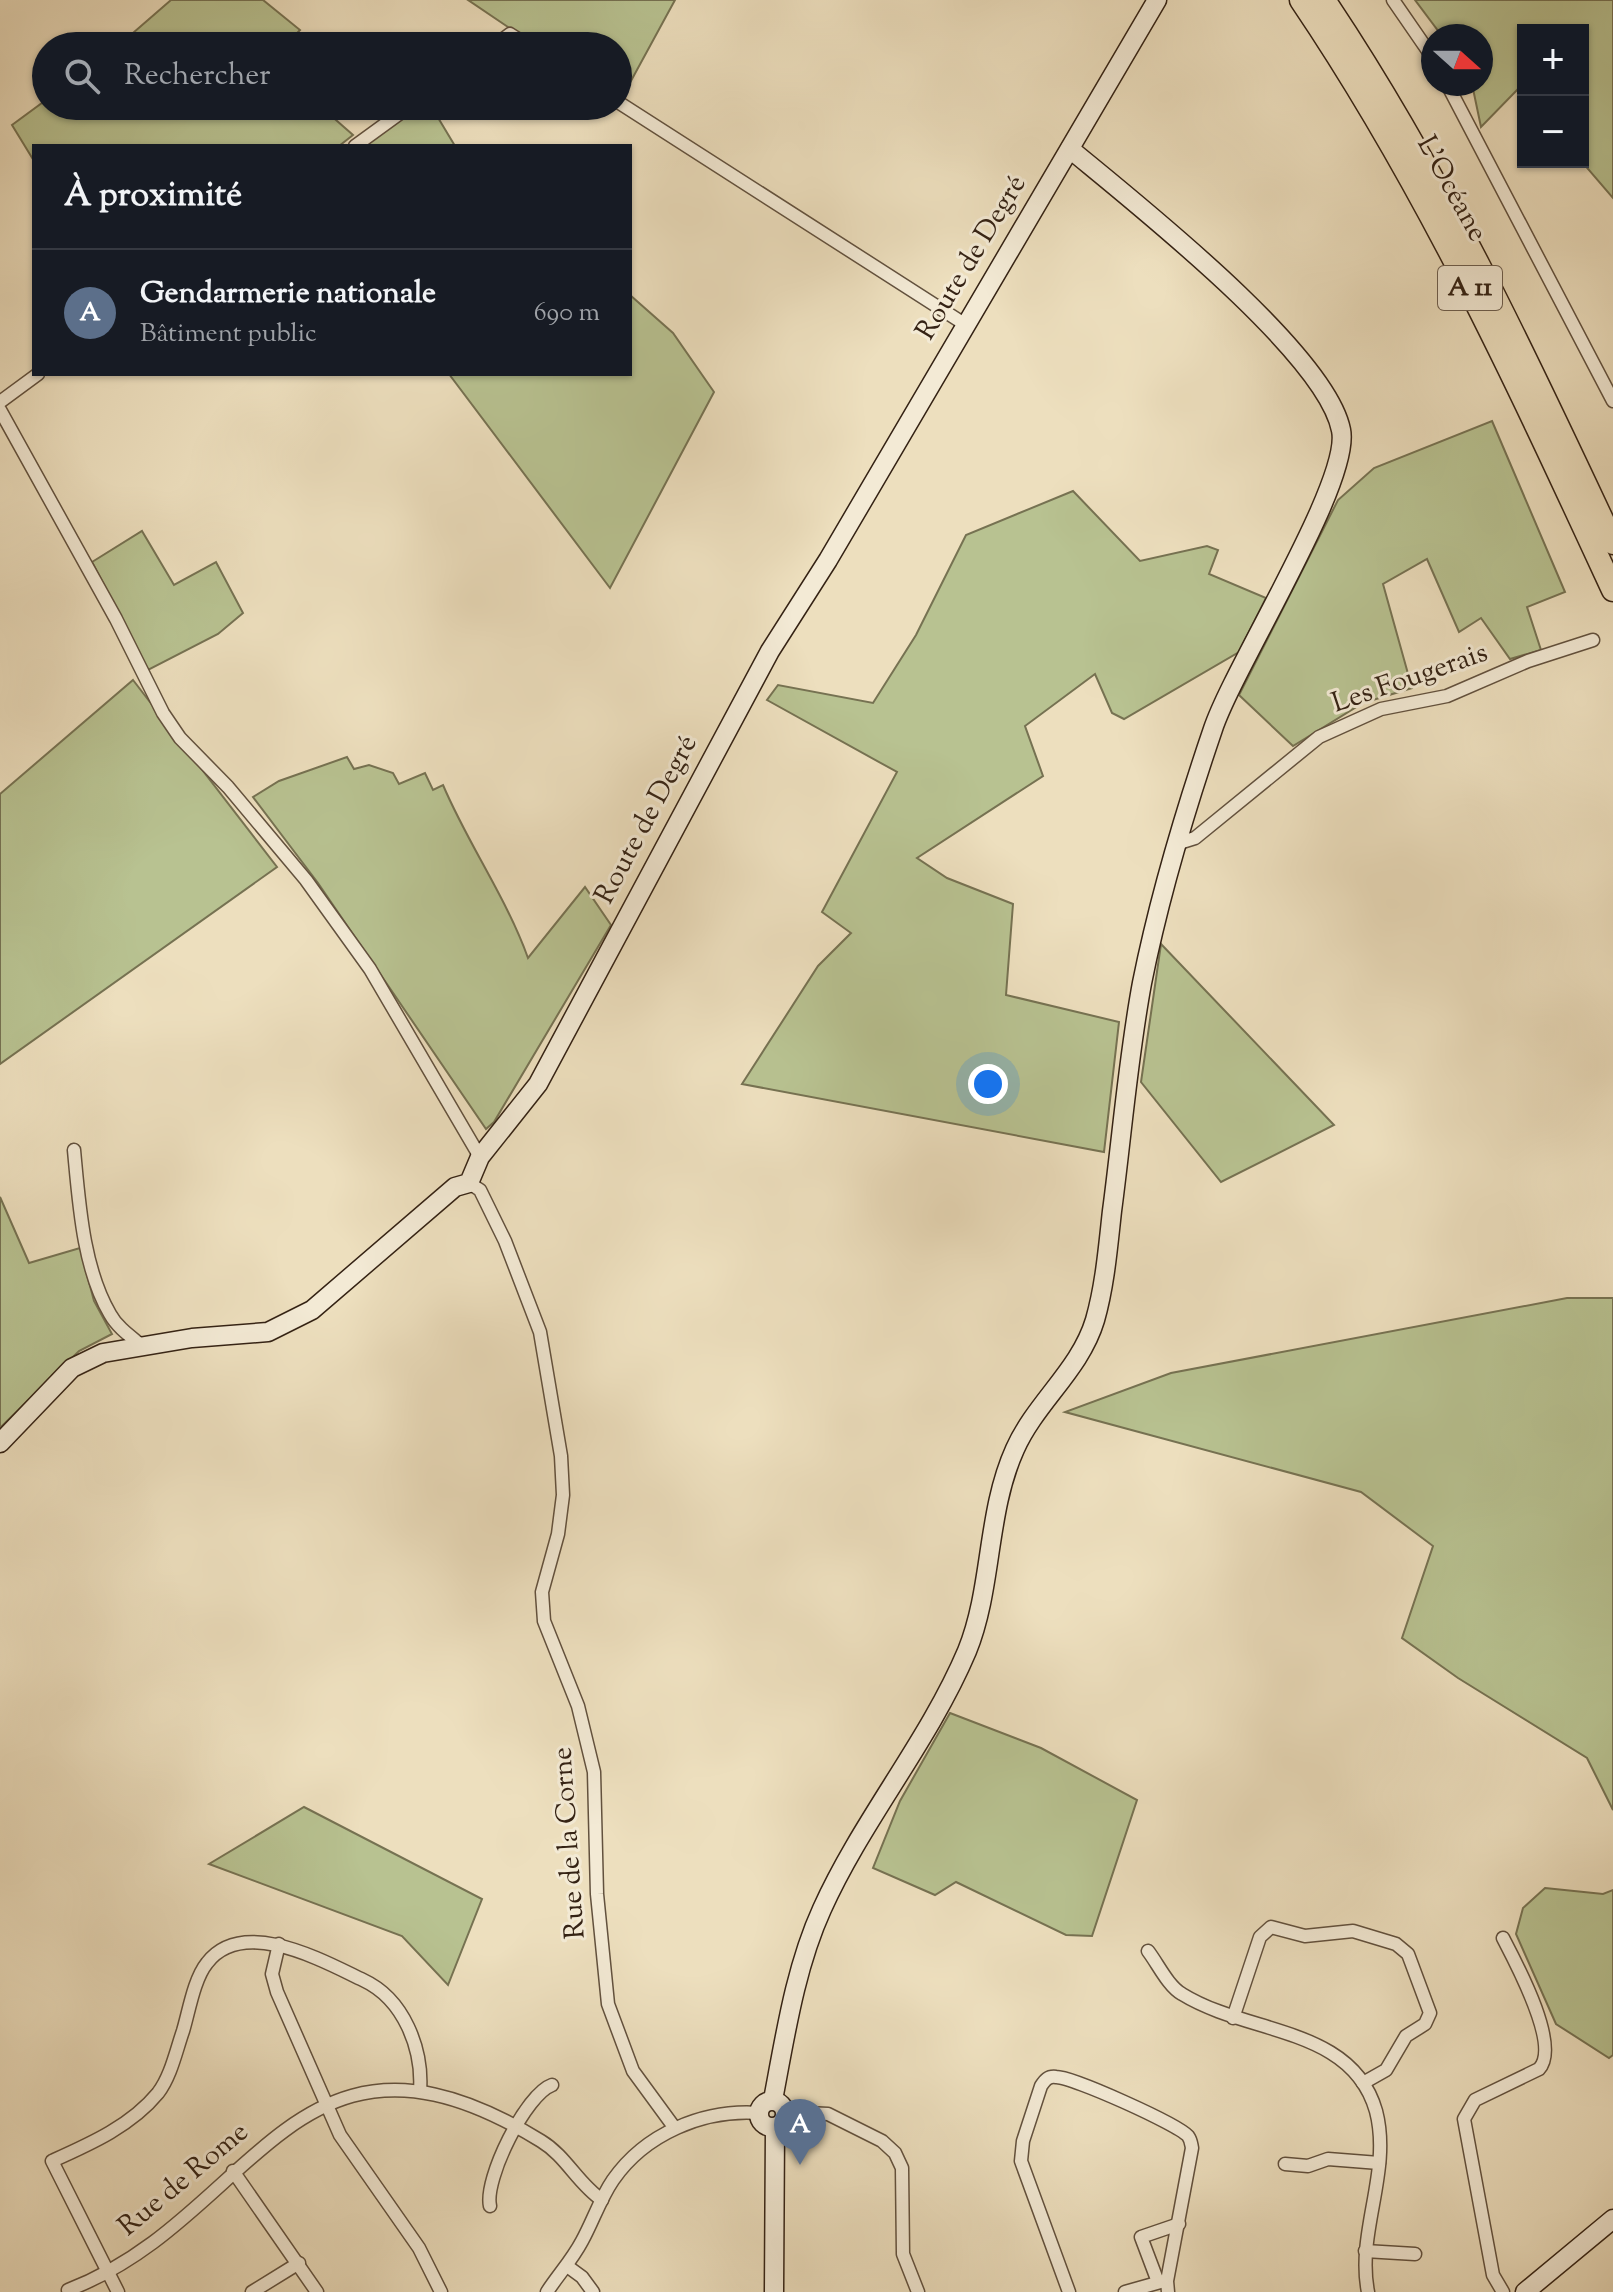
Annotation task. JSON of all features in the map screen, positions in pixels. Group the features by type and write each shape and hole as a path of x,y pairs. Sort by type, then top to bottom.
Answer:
{"highway":[{"name":"L’Océane","path":"1301,0 1373,111 1455,258 1613,590"},
{"name":"L’Océane","path":"1324,0 1392,106 1452,211 1613,543"},
{"path":"1575,462 1595,483 1613,516"}],"street":[{"name":"Route de Degré","path":"469,1183 480,1157 538,1084 770,651 1157,0"},
{"path":"1393,0 1421,41"},
{"path":"1453,96 1613,401"},
{"path":"632,111 966,325"},
{"path":"358,144 391,120"},
{"path":"774,2292 778,2113 801,1969 818,1918 854,1847 960,1667 976,1621 1004,1477 1024,1432 1075,1363 1094,1322 1106,1264 1142,983 1179,843 1223,702 1338,468 1342,448 1341,425 1302,360 1203,262 1070,149"},
{"path":"0,402 35,376"},
{"path":"0,410 88,568 163,713 180,738 228,787 315,892 370,969 480,1157"},
{"name":"Les Fougerais","path":"1179,843 1195,838 1319,737 1381,709 1447,696 1528,661 1593,640"},
{"path":"74,1150 81,1225 104,1302 119,1327 141,1345"},
{"path":"0,1443 72,1368 103,1353 141,1345 241,1336 284,1326 312,1310 455,1187 469,1183"},
{"name":"Rue de la Corne","path":"469,1183 480,1190 505,1241 540,1332 561,1456 563,1495 558,1534 542,1592 544,1621 578,1706 594,1772 597,1894 608,2004 633,2071 674,2127"},
{"path":"1233,2018 1260,1937 1271,1927 1305,1936 1353,1931 1396,1944 1408,1954 1430,2013 1425,2024 1406,2036 1386,2070 1363,2083"},
{"path":"1503,1938 1534,2001 1545,2053 1539,2069 1475,2100 1464,2119 1493,2275 1503,2292"},
{"path":"118,2292 52,2161 95,2142 136,2116 160,2091 210,1959 225,1948 250,1941 279,1944 374,1985 388,1996 408,2026 419,2055 420,2091"},
{"path":"279,1944 272,1974 277,1992 340,2135 419,2248 441,2292"},
{"path":"1148,1951 1179,1992 1233,2018 1327,2047 1349,2063 1363,2083 1375,2110 1379,2163 1365,2251 1368,2292"},
{"path":"1069,2292 1021,2161 1023,2141 1045,2080 1056,2077 1082,2084 1187,2135 1192,2148 1179,2224 1164,2285"},
{"path":"490,2206 487,2191 516,2128 542,2089 552,2085"},
{"name":"Rue de Rome","path":"68,2290 107,2272 170,2229 233,2171 292,2123 329,2105 376,2092 420,2091 466,2103 516,2128 556,2153 602,2200"},
{"path":"547,2292 567,2266 602,2200 622,2170 674,2127 709,2116 759,2113 763,2124 778,2113 828,2114 882,2141 895,2153 902,2168 903,2254 918,2292"},
{"path":"1285,2164 1308,2166 1328,2159 1379,2163"},
{"path":"233,2171 317,2292"},
{"path":"1525,2292 1613,2219"},
{"path":"1164,2285 1141,2237 1179,2224"},
{"path":"1365,2251 1415,2254"},
{"path":"252,2292 299,2263"},
{"path":"567,2266 582,2277 593,2292"},
{"path":"1125,2292 1164,2285"}],"green space":[{"path":"171,0 263,0 300,30 298,32 134,32"},
{"path":"468,0 675,0 632,79 632,32 515,32"},
{"path":"1415,0 1613,0 1613,198 1587,168 1589,24 1517,24 1517,90 1481,127 1475,96 1493,96 1493,24 1433,24"},
{"path":"32,110 32,120 336,120 353,135 342,144 32,144 32,158 12,125"},
{"path":"397,120 439,120 454,144 362,144"},
{"path":"632,297 673,333 714,392 610,588 451,376 632,376"},
{"path":"1492,421 1565,592 1527,607 1541,650 1510,659 1481,618 1459,632 1427,559 1383,584 1412,688 1363,703 1293,746 1239,695 1338,500 1374,468"},
{"path":"1073,491 1140,561 1207,546 1218,550 1209,574 1266,598 1239,652 1124,719 1112,713 1095,674 1025,726 1043,776 917,858 947,878 1013,904 1006,995 1119,1022 1104,1152 742,1084 818,966 851,933 822,912 897,772 767,700 778,685 873,703 916,635 966,535"},
{"path":"142,531 174,585 216,562 243,613 218,634 148,670 92,562"},
{"path":"133,680 277,867 0,1064 0,794"},
{"path":"347,757 354,769 369,765 393,773 399,784 425,773 433,790 443,785 528,958 585,887 611,925 494,1122 486,1129 318,883 253,797 279,781"},
{"path":"1161,944 1334,1125 1221,1182 1141,1082"},
{"path":"0,1197 29,1263 80,1248 94,1301 112,1334 79,1351 0,1428"},
{"path":"1567,1298 1613,1298 1613,1810 1587,1758 1458,1678 1402,1638 1433,1546 1361,1492 1065,1412 1171,1373"},
{"path":"950,1713 1041,1748 1137,1800 1092,1936 1066,1935 956,1882 935,1895 873,1868 900,1801"},
{"path":"304,1807 482,1899 448,1985 402,1936 209,1864"},
{"path":"1545,1888 1603,1894 1613,1890 1613,2055 1609,2058 1556,2024 1516,1934 1523,1908"}],"place":[{"name":"Gendarmerie nationale","path":"800,2165"}]}
